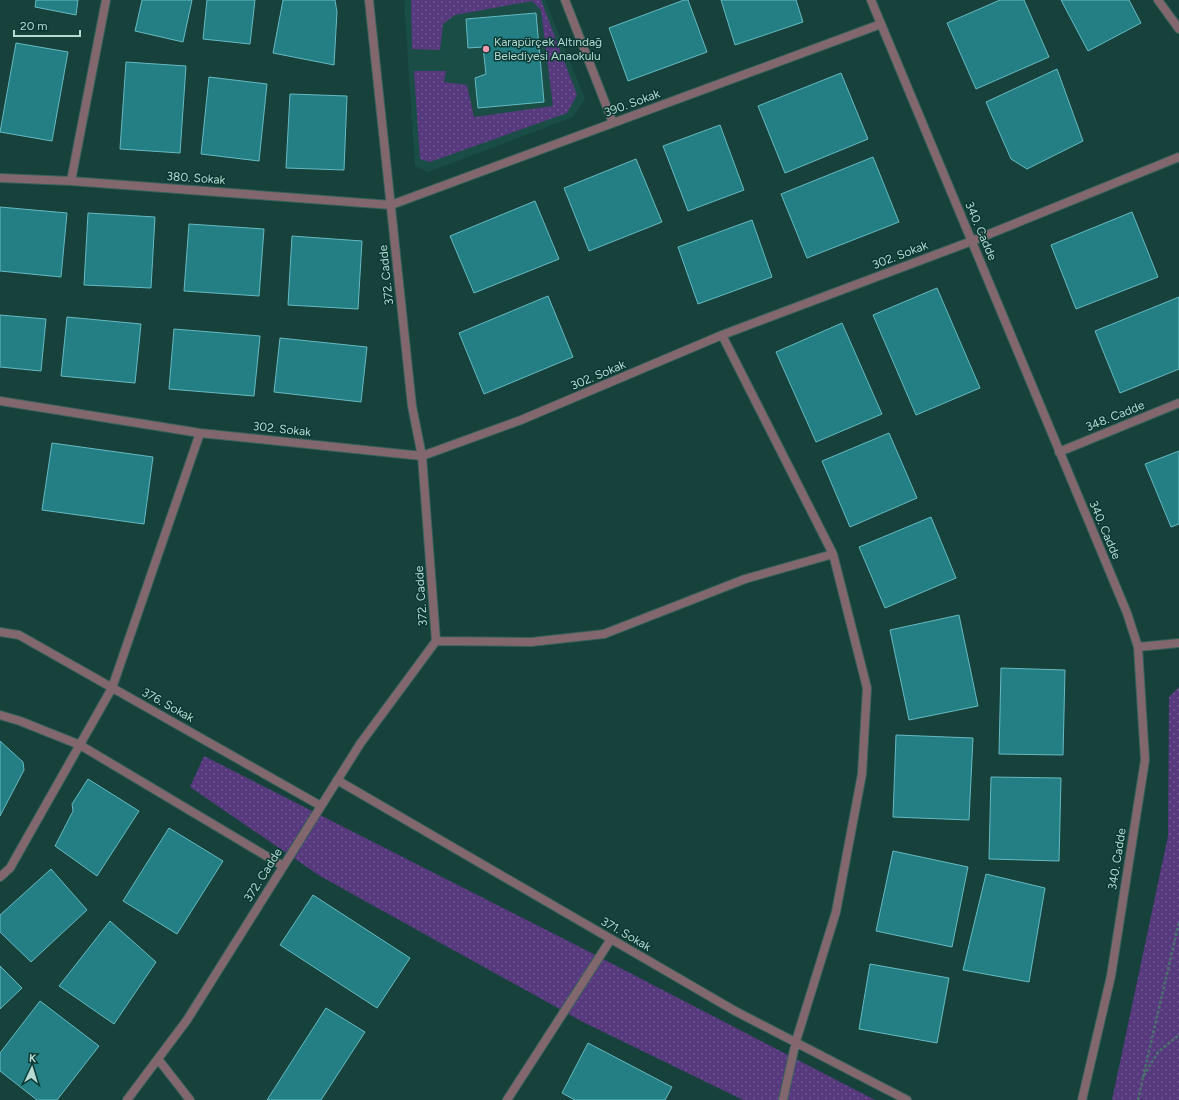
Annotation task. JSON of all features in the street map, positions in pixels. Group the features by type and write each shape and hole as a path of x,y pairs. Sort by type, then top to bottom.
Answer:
{"street":[{"path":"71,181 106,0"},
{"name":"372. Cadde","path":"127,1100 187,1020 360,744 436,641 422,456 412,406 369,0"},
{"path":"565,0 613,123"},
{"name":"340. Cadde","path":"871,0 1126,613 1138,647 1145,760 1111,976 1082,1100"},
{"path":"1158,0 1179,28"},
{"name":"390. Sokak","path":"391,205 881,24"},
{"name":"302. Sokak","path":"0,401 200,433 422,456 521,420 722,335 972,241 1179,157"},
{"name":"380. Sokak","path":"0,178 71,181 391,205"},
{"path":"722,335 833,554 866,688 862,774 836,912 796,1041 783,1100"},
{"name":"348. Cadde","path":"1059,452 1179,403"},
{"path":"0,877 10,868 112,688 200,433"},
{"path":"436,641 532,642 604,634 744,579 833,554"},
{"name":"376. Sokak","path":"0,632 19,635 321,806"},
{"path":"1138,647 1179,643"},
{"path":"0,715 20,721 80,745 283,866"},
{"name":"371. Sokak","path":"337,780 735,1011 796,1041 907,1100"},
{"path":"507,1100 611,939"},
{"path":"158,1059 190,1100"}],"path":[{"path":"1138,1100 1179,922"},
{"path":"1143,1077 1158,1052 1179,1035"}],"shaded area":[{"name":"Karapürçek Altındağ Belediyesi Anaokulu","path":"404,0 545,0 585,99 573,117 428,172 415,166"},
{"path":"411,0 541,0 577,95 567,113 430,162 420,159 414,71 446,71 444,82 467,85 474,117 553,106 541,10 532,1 455,15 443,24 440,50 412,49"},
{"path":"1179,687 1179,1100 1112,1100 1168,836 1169,697"},
{"path":"204,756 574,944 875,1100 743,1100 583,1022 320,876 190,787"}],"building":[{"path":"36,0 78,0 76,15 35,7"},
{"path":"142,0 192,0 183,42 135,31"},
{"path":"207,0 255,0 250,44 203,39"},
{"path":"283,0 335,0 337,12 334,65 273,53"},
{"path":"684,0 688,0 707,52 628,81 609,28"},
{"path":"721,0 796,0 803,22 735,45"},
{"path":"1000,0 1024,0 1049,57 976,89 947,23"},
{"path":"1061,0 1129,0 1141,23 1088,51"},
{"path":"536,13 544,102 478,108 475,78 486,74 483,47 468,48 466,19"},
{"path":"16,43 68,52 52,141 0,132"},
{"path":"126,62 186,66 180,153 120,149"},
{"path":"1057,69 1083,141 1027,169 1011,159 986,102"},
{"path":"841,73 868,139 785,173 758,106"},
{"path":"209,77 267,84 259,161 201,154"},
{"path":"290,94 347,96 344,170 286,168"},
{"path":"720,125 744,190 688,211 663,146"},
{"path":"873,157 899,222 807,258 781,194"},
{"path":"636,159 662,222 589,251 564,188"},
{"path":"535,201 559,259 474,293 450,236"},
{"path":"0,207 67,213 61,277 0,271"},
{"path":"1132,212 1158,277 1076,309 1051,245"},
{"path":"88,213 155,217 151,288 84,285"},
{"path":"752,220 772,277 698,304 678,247"},
{"path":"189,224 264,229 259,296 184,291"},
{"path":"292,236 362,241 358,309 288,305"},
{"path":"937,288 980,388 916,415 873,315"},
{"path":"548,296 573,357 484,394 459,333"},
{"path":"1179,297 1179,369 1120,393 1095,331"},
{"path":"0,315 46,319 41,371 0,367"},
{"path":"67,317 141,324 135,383 61,376"},
{"path":"842,323 882,414 816,442 776,352"},
{"path":"174,329 260,336 254,396 169,389"},
{"path":"280,338 367,347 361,402 274,392"},
{"path":"889,433 917,498 850,527 822,461"},
{"path":"52,443 153,457 144,524 42,510"},
{"path":"1179,451 1179,524 1171,527 1145,464"},
{"path":"931,517 956,578 885,608 859,547"},
{"path":"959,615 978,706 909,720 890,630"},
{"path":"1001,668 1065,670 1063,755 999,754"},
{"path":"896,735 973,738 969,820 893,817"},
{"path":"0,741 23,762 24,770 0,816"},
{"path":"991,777 1061,778 1059,861 989,859"},
{"path":"88,779 139,811 97,876 55,846 73,811 72,804"},
{"path":"169,828 223,861 177,934 123,901"},
{"path":"893,851 968,867 952,947 876,931"},
{"path":"51,869 87,910 31,962 0,932 0,915"},
{"path":"986,874 1045,888 1029,982 963,970"},
{"path":"313,895 410,958 377,1008 280,945"},
{"path":"110,921 156,962 114,1024 59,986"},
{"path":"870,964 949,978 937,1043 859,1029"},
{"path":"0,966 22,988 0,1009"},
{"path":"40,1001 99,1046 57,1100 37,1100 0,1071 0,1053"},
{"path":"326,1008 365,1032 321,1100 267,1100"},
{"path":"588,1043 672,1087 665,1100 575,1100 562,1093"}],"place":[{"name":"Karapürçek Altındağ Belediyesi Anaokulu","path":"486,49"}]}
